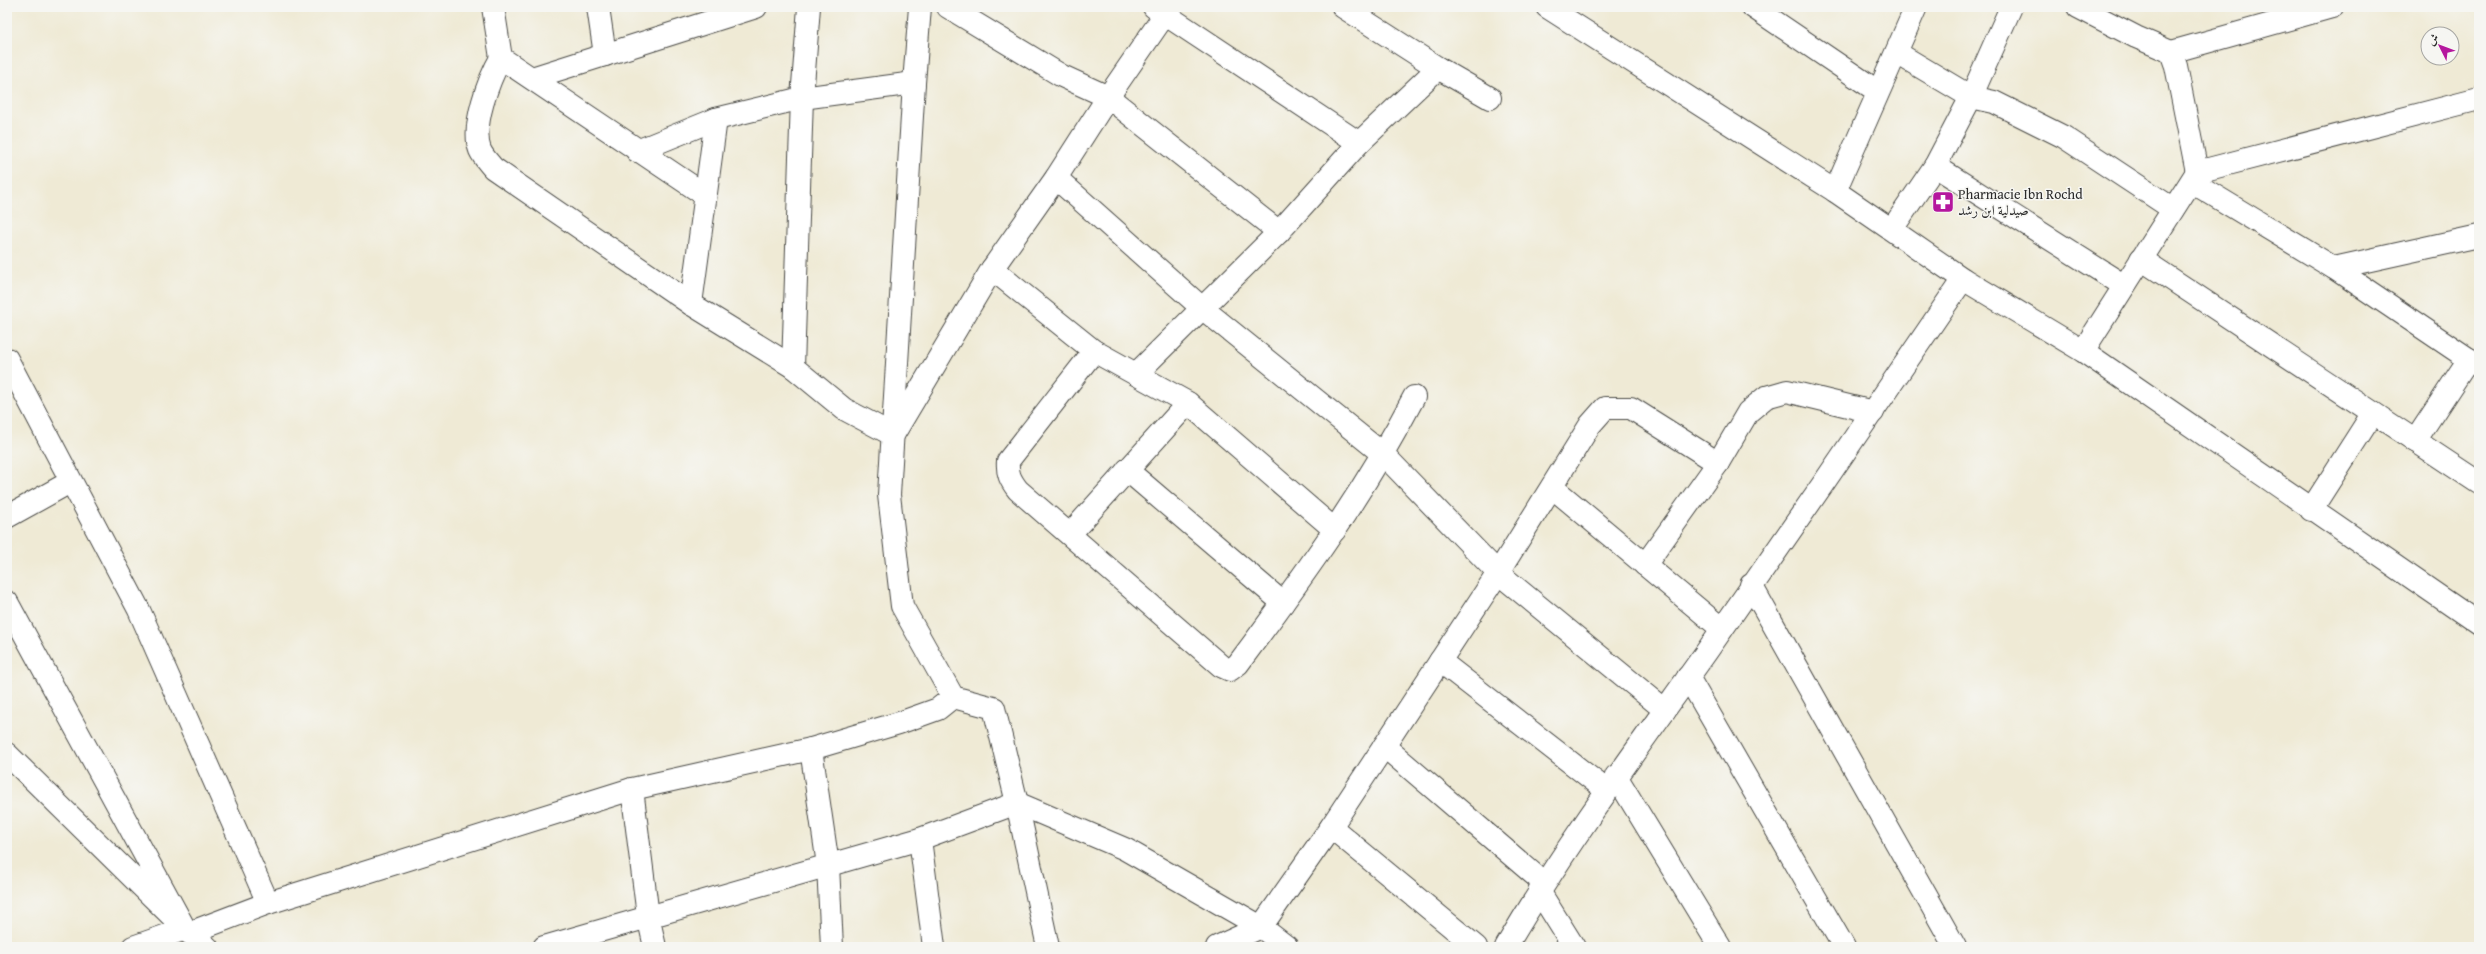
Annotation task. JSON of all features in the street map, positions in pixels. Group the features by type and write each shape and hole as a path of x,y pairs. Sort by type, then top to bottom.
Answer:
{"street":[{"path":"493,7 501,58 490,77 478,120 480,150 493,168 691,304 793,367 844,409 893,435"},
{"path":"598,7 605,55"},
{"path":"532,78 756,7"},
{"path":"793,367 802,98 809,7"},
{"path":"920,7 889,495 902,606 953,697 994,708 1018,803 1048,947"},
{"path":"948,7 1062,76 1108,97 1279,232"},
{"path":"1343,7 1438,68 1490,98"},
{"path":"1548,7 1835,191 1963,279 2083,351 2311,510 2479,624"},
{"path":"1753,7 1877,91"},
{"path":"1835,191 1877,91 1897,54 1916,7"},
{"path":"1892,229 1935,166 1971,97 2011,7"},
{"path":"2078,7 2136,37 2171,52 2327,8"},
{"path":"893,435 992,269 1056,178 1163,9 1359,143"},
{"path":"2171,52 2176,66 2194,177 2334,268 2474,363 2415,441"},
{"path":"1897,54 1971,97 1994,102 2064,137 2173,209"},
{"path":"501,58 637,151 705,195"},
{"path":"1136,374 1279,232 1359,143 1438,68"},
{"path":"637,151 716,119 802,98 914,83"},
{"path":"2083,351 2123,285 2194,177 2479,99"},
{"path":"691,304 716,119"},
{"path":"1935,166 2123,285"},
{"path":"1056,178 1202,308 1384,455 1498,572 1665,710"},
{"path":"2334,268 2479,236"},
{"path":"2141,259 2479,483"},
{"path":"992,269 1094,351 1188,403 1336,530"},
{"path":"1506,947 1541,887 1611,783 1722,629 1751,585 1873,412 1963,279"},
{"path":"1094,351 1008,461 1007,471 1018,490 1222,666 1230,670 1238,664 1336,530 1384,455 1414,397"},
{"path":"7,359 70,482 139,610 268,903"},
{"path":"1645,565 1718,463 1748,412 1766,397 1787,391 1873,412"},
{"path":"1070,534 1188,403"},
{"path":"1217,947 1261,927 1332,827 1552,488 1590,425 1605,408 1631,408 1718,463"},
{"path":"2311,510 2373,413"},
{"path":"1127,470 1283,603"},
{"path":"7,517 70,482"},
{"path":"1552,488 1722,629"},
{"path":"1751,585 1955,947"},
{"path":"7,602 187,931"},
{"path":"1440,662 1611,783 1720,947"},
{"path":"1688,677 1844,947"},
{"path":"133,947 632,789 811,749 899,723 938,709 953,697"},
{"path":"1384,746 1541,887 1574,947"},
{"path":"811,749 828,865 832,947"},
{"path":"7,754 187,931 207,947"},
{"path":"632,789 648,916 655,947"},
{"path":"544,947 920,838 1018,803 1125,849 1261,927 1287,947"},
{"path":"1332,827 1476,947"},
{"path":"920,838 934,947"}],"place":[{"name":"Pharmacie Ibn Rochd صيدلية ابن رشد","path":"1943,202"}]}
